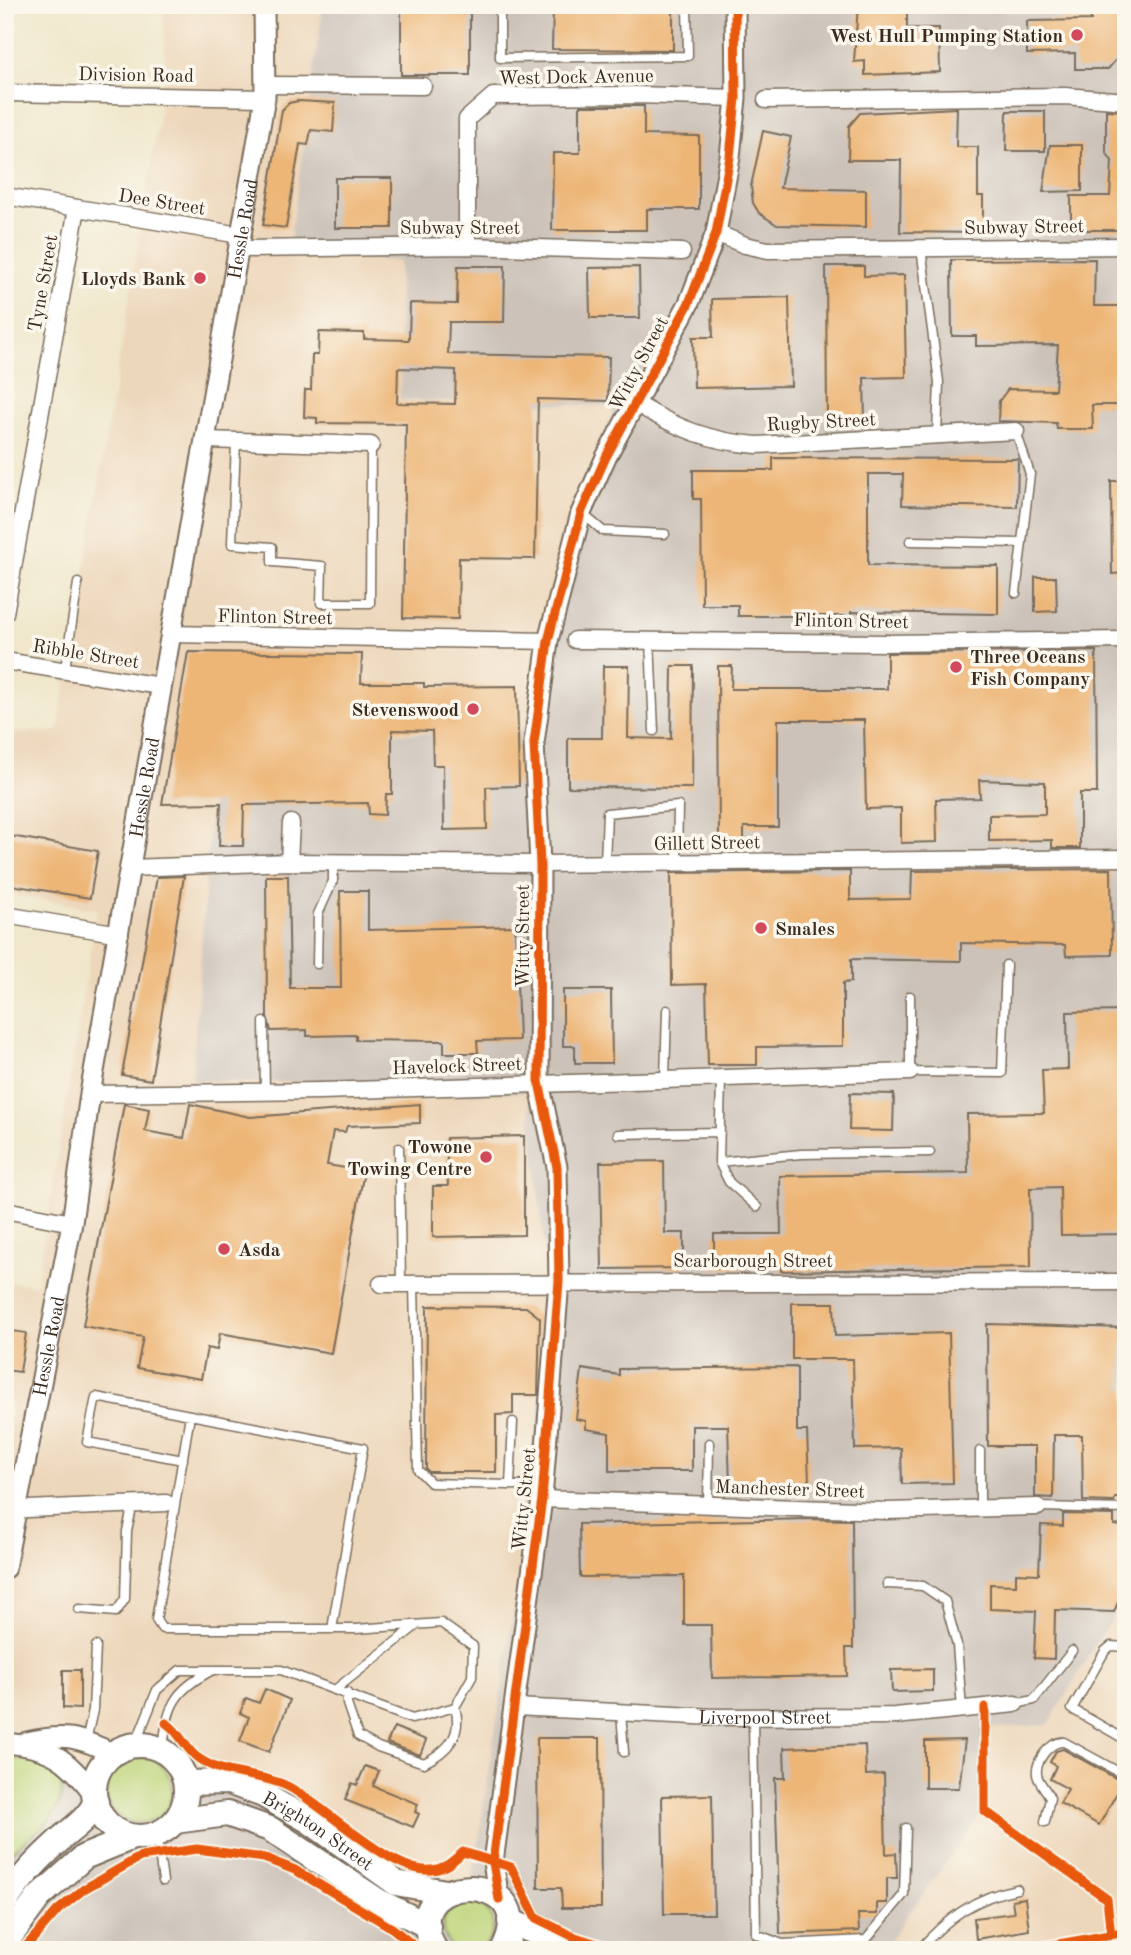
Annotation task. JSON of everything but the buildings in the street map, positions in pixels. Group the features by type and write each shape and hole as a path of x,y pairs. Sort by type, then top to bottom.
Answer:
{"main road":[{"path":"5,1903 14,1888 39,1862 87,1819 95,1798 95,1779 102,1765 124,1749 163,1750 181,1770 186,1783 186,1797 155,1830 83,1857 39,1897 5,1943"},
{"name":"Brighton Street","path":"186,1783 229,1782 264,1795 308,1820 396,1883 489,1891 504,1910"},
{"path":"95,1798 106,1822 118,1832 155,1830"},
{"name":"Brighton Street","path":"155,1830 227,1814 270,1829 378,1901 431,1942"},
{"path":"431,1942 430,1913 457,1889"},
{"path":"503,1950 509,1935 504,1910"},
{"path":"504,1910 574,1950"}],"street":[{"name":"Hessle Road","path":"5,1568 10,1511 72,1223 90,1094 265,92 264,5"},
{"name":"Witty Street","path":"504,1910 493,1862 542,1492 559,1281 557,1167 539,1082 540,864 534,743 548,641 581,513 606,457 637,404 689,303 716,233 730,157 736,98 735,5"},
{"path":"265,92 423,86"},
{"name":"Division Road","path":"5,93 265,92"},
{"name":"West Dock Avenue","path":"467,246 467,119 493,96 636,94 736,98"},
{"path":"766,100 1065,96 1126,102"},
{"name":"Dee Street","path":"5,196 77,208 239,242"},
{"name":"Tyne Street","path":"5,613 77,208"},
{"name":"Subway Street","path":"716,233 768,250 1126,246"},
{"name":"Subway Street","path":"239,242 682,252"},
{"name":"Rugby Street","path":"637,404 674,427 723,443 757,445 1016,431"},
{"path":"205,440 371,445"},
{"name":"Flinton Street","path":"169,634 548,641"},
{"name":"Flinton Street","path":"575,640 885,643 1126,640"},
{"name":"Ribble Street","path":"5,661 160,686"},
{"path":"289,862 291,823"},
{"name":"Gillett Street","path":"130,868 289,862 540,864 1126,858"},
{"path":"5,915 120,934"},
{"name":"Havelock Street","path":"90,1094 265,1092 910,1072"},
{"path":"5,1210 72,1223"},
{"name":"Scarborough Street","path":"381,1284 559,1281 1126,1282"},
{"name":"Manchester Street","path":"542,1492 708,1507 886,1511 1038,1507"},
{"path":"10,1511 171,1504"},
{"name":"Liverpool Street","path":"515,1707 753,1717 895,1716 1015,1704"},
{"path":"12,1743 65,1735 124,1749"},
{"path":"12,1743 48,1750 72,1765 95,1798"},
{"path":"457,1889 493,1862"}],"lane":[{"path":"500,5 500,58 688,56 687,5"},
{"path":"921,248 939,382 937,435"},
{"path":"1016,431 1030,474 1016,593"},
{"path":"236,441 232,544 272,547 272,562 323,566 321,603 370,603 371,445"},
{"path":"581,513 603,531 665,534"},
{"path":"910,541 1021,542"},
{"path":"65,669 78,583"},
{"path":"650,640 654,731"},
{"path":"606,863 607,813 678,806 677,863"},
{"path":"317,964 318,914 333,881 333,862"},
{"path":"910,996 910,1072 1002,1073 1006,965"},
{"path":"665,1080 667,1010"},
{"path":"264,1022 265,1092"},
{"path":"722,1079 719,1162 729,1182 757,1207"},
{"path":"618,1135 720,1132"},
{"path":"399,1147 418,1470 431,1483 510,1485 542,1492"},
{"path":"719,1162 801,1154 930,1152"},
{"path":"183,1460 87,1442 96,1397 363,1448 332,1629"},
{"path":"124,1749 157,1690 180,1670 281,1670 412,1719 455,1707 472,1677 473,1646 441,1623 332,1629 162,1629 156,1620 171,1504 183,1460 190,1415"},
{"path":"510,1485 513,1422"},
{"path":"708,1507 709,1443"},
{"path":"980,1451 980,1509"},
{"path":"79,1609 116,1612 125,1599 127,1531 133,1504"},
{"path":"1038,1507 1126,1508"},
{"path":"887,1584 923,1586 945,1601 957,1646 962,1709"},
{"path":"336,1689 417,1625"},
{"path":"86,1741 93,1710 96,1646"},
{"path":"1126,1647 1111,1646 1105,1651 1072,1709 1126,1740"},
{"path":"1015,1704 1034,1700 1072,1651"},
{"path":"163,1750 166,1723 175,1697 191,1681 216,1669"},
{"path":"346,1693 358,1736 379,1747 424,1763 439,1755 456,1736 459,1721 455,1707"},
{"path":"621,1712 624,1752"},
{"path":"753,1717 756,1934 782,1944 866,1940 904,1894 906,1828"},
{"path":"1045,1822 1050,1798 1036,1776 1037,1768 1050,1745 1057,1741 1064,1742 1126,1776"},
{"path":"155,1830 163,1881"},
{"path":"919,1950 943,1924 969,1904 992,1894 1017,1889"}],"shaded area":[{"path":"163,5 323,5 288,255 399,261 401,400 614,406 545,623 525,732 217,736 366,1083 365,1099 528,1091 549,1290 534,1477 469,1902 448,1913 404,1900 254,1804 218,1793 172,1790 163,1767 147,1758 128,1759 115,1768 107,1786 61,1780 57,1769 39,1762 5,1759 5,1466 13,1403 5,1402 5,1282 37,1285 97,909 5,893 5,734 58,731 166,76"},
{"path":"323,5 1126,5 1126,1593 1048,1725 984,1729 983,1812 891,1938 897,1950 478,1950 489,1942 493,1932 481,1905 469,1902 534,1477 549,1290 528,1092 365,1099 365,1083 192,1081 216,736 525,732 545,623 572,511 607,431 614,406 400,400 399,261 288,255"},
{"path":"1126,1593 1126,1950 897,1950 890,1938 983,1812 984,1729 1110,1621"},
{"path":"61,1780 107,1786 115,1813 128,1821 171,1799 172,1790 218,1793 254,1804 404,1900 448,1913 445,1919 454,1947 458,1950 5,1950 5,1857 56,1816 62,1798"}],"green space":[{"path":"139,1757 152,1760 162,1767 169,1777 172,1790 169,1803 162,1813 152,1820 139,1823 126,1820 116,1813 109,1803 106,1790 109,1777 116,1767 126,1760"},
{"path":"13,1758 39,1762 57,1769 61,1798 57,1810 49,1820 5,1857 5,1761"},
{"path":"468,1902 486,1909 493,1927 486,1945 468,1952 450,1945 443,1927 450,1909"}],"cycle path":[{"path":"499,1899 493,1862 542,1499 559,1281 557,1167 539,1082 540,864 534,743 548,641 581,513 606,457 689,303 716,233 730,157 736,98 735,5"},
{"path":"985,1707 985,1811 1107,1899 1111,1935"},
{"path":"166,1723 198,1758 208,1764 289,1787 378,1851 397,1861 415,1868 431,1870 448,1864 463,1852 511,1867 536,1918 572,1936 616,1950"},
{"path":"23,1950 58,1910 84,1889 140,1857 197,1849 264,1858 295,1870 392,1928 419,1950"},
{"path":"1025,1950 1126,1932"}],"place":[{"name":"West Hull Pumping Station","path":"1077,35"},
{"name":"Lloyds Bank","path":"200,278"},
{"name":"Three Oceans Fish Company","path":"956,667"},
{"name":"Stevenswood","path":"473,709"},
{"name":"Smales","path":"761,928"},
{"name":"Towone Towing Centre","path":"486,1157"},
{"name":"Asda","path":"224,1249"}]}
